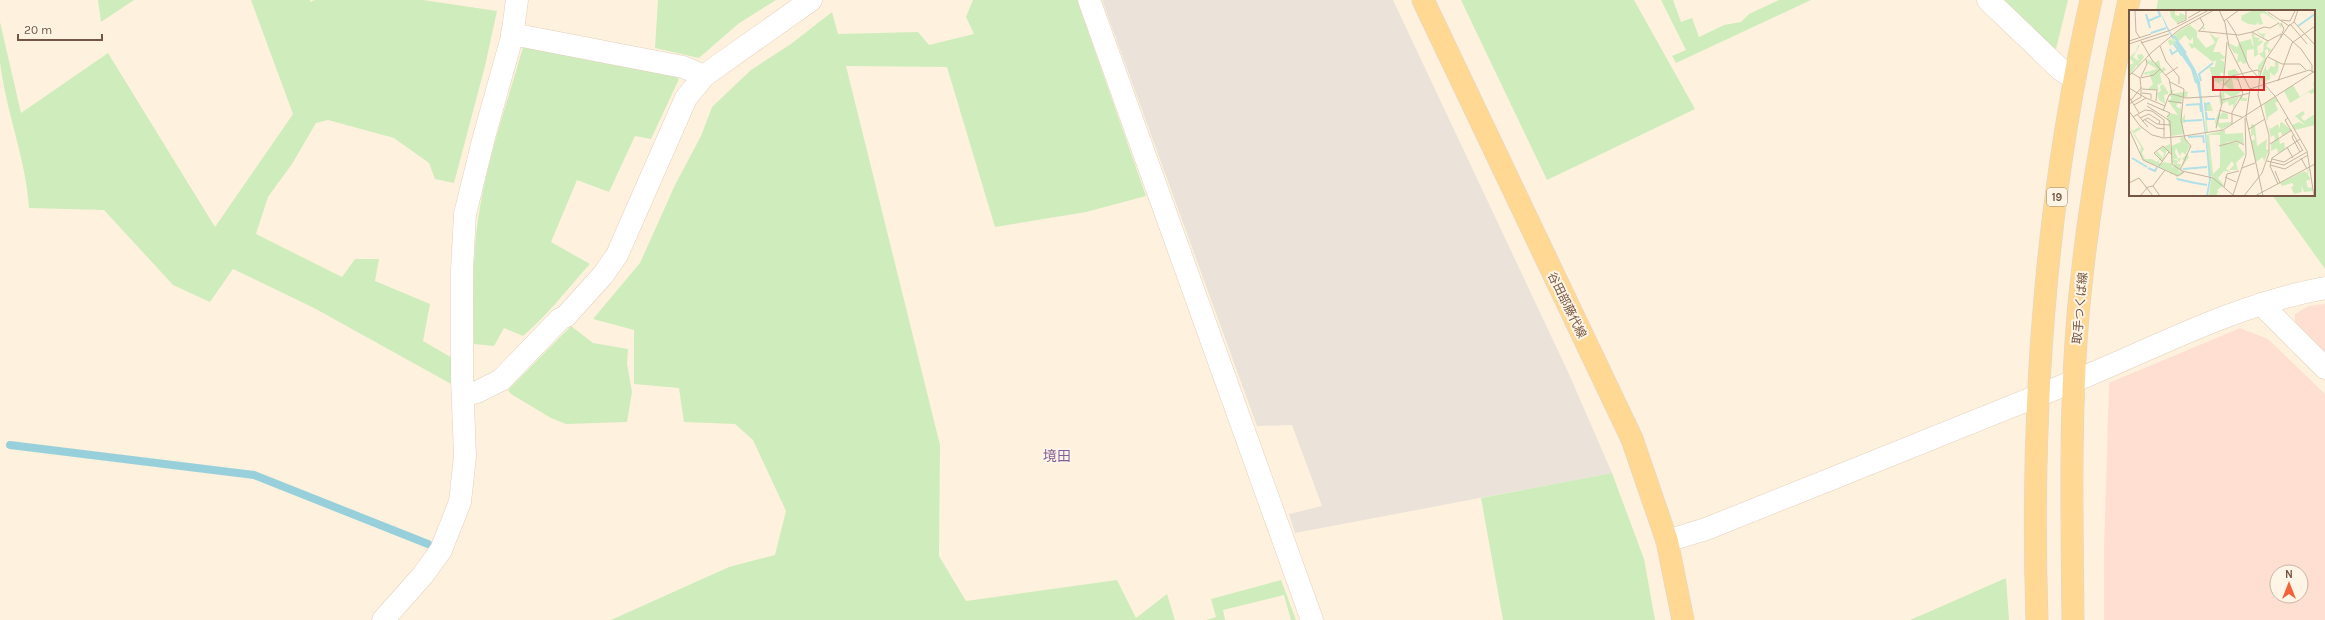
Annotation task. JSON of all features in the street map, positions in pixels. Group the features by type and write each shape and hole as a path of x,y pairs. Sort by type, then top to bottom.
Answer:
{"main road":[{"name":"谷田部藤代線","path":"1423,0 1577,326 1629,432 1667,541 1683,620"},
{"name":"19","path":"2037,620 2034,543 2038,395 2043,308 2054,216 2075,79 2092,0"},
{"name":"取手つくば線","path":"2073,620 2074,381 2080,295 2088,223 2110,87 2129,0"}],"street":[{"path":"383,620 423,575 441,550 460,502 465,456 462,270 465,214 512,34 518,0"},
{"path":"463,395 477,392 501,380 560,319 566,316 603,276 618,255 686,98 704,76 811,0"},
{"path":"1089,0 1312,620"},
{"path":"1988,0 2060,70 2075,79"},
{"path":"512,34 682,67 704,76"},
{"path":"1667,541 1706,529 2074,381 2195,328 2261,304 2325,288"},
{"path":"2261,304 2325,368"}],"shaded area":[{"path":"1102,0 1393,0 1569,374 1612,473 1295,533 1289,514 1322,506 1292,425 1257,426"},
{"path":"2325,304 2325,357 2295,328 2295,314 2309,306"},
{"path":"2240,328 2268,339 2325,394 2325,620 2104,620 2104,548 2109,383"}],"green space":[{"path":"98,0 134,0 101,22"},
{"path":"251,0 310,0 310,2 315,0 423,0 497,11 485,66 454,183 435,179 429,163 394,138 328,120 316,123 292,164 268,197 256,234 342,277 355,259 379,259 375,281 430,304 423,341 454,359 453,385 314,308 233,269 210,302 173,285 104,210 29,208 24,172 0,62 0,22 21,113 108,53 215,227 293,114"},
{"path":"658,0 776,0 738,24 699,58 655,48"},
{"path":"973,0 1077,0 1146,196 1086,212 995,227 947,67 846,66 940,445 939,556 966,601 1117,580 1136,618 1167,594 1175,620 611,620 729,567 775,555 786,511 753,440 735,424 684,422 679,388 634,384 634,330 593,319 640,263 675,185 701,136 712,107 751,70 791,44 832,12 838,34 918,32 929,45 974,34 966,17"},
{"path":"1461,0 1634,0 1695,109 1547,180"},
{"path":"1661,0 1673,0 1681,22 1692,18 1699,37 1724,25 1741,22 1749,14 1779,0 1811,0 1676,63 1672,56 1686,50"},
{"path":"1999,0 2068,0 2056,49 2050,48"},
{"path":"2158,0 2325,0 2325,269 2273,196 2315,196 2315,10 2156,10"},
{"path":"524,44 667,72 679,79 651,139 635,136 609,192 577,180 551,242 590,264 549,310 523,336 504,328 494,346 474,344 474,262 479,213 493,149"},
{"path":"571,326 593,343 628,349 627,364 632,392 627,422 566,424 551,418 511,394 508,390"},
{"path":"1612,473 1644,559 1655,620 1503,620 1481,498"},
{"path":"2006,578 2009,620 1910,620 1924,614"},
{"path":"1281,580 1296,620 1291,620 1284,595 1223,610 1225,620 1206,620 1216,617 1211,599"}],"waterway":[{"path":"10,445 254,475 428,544"}],"district":[{"name":"境田","path":"1057,456"}]}
